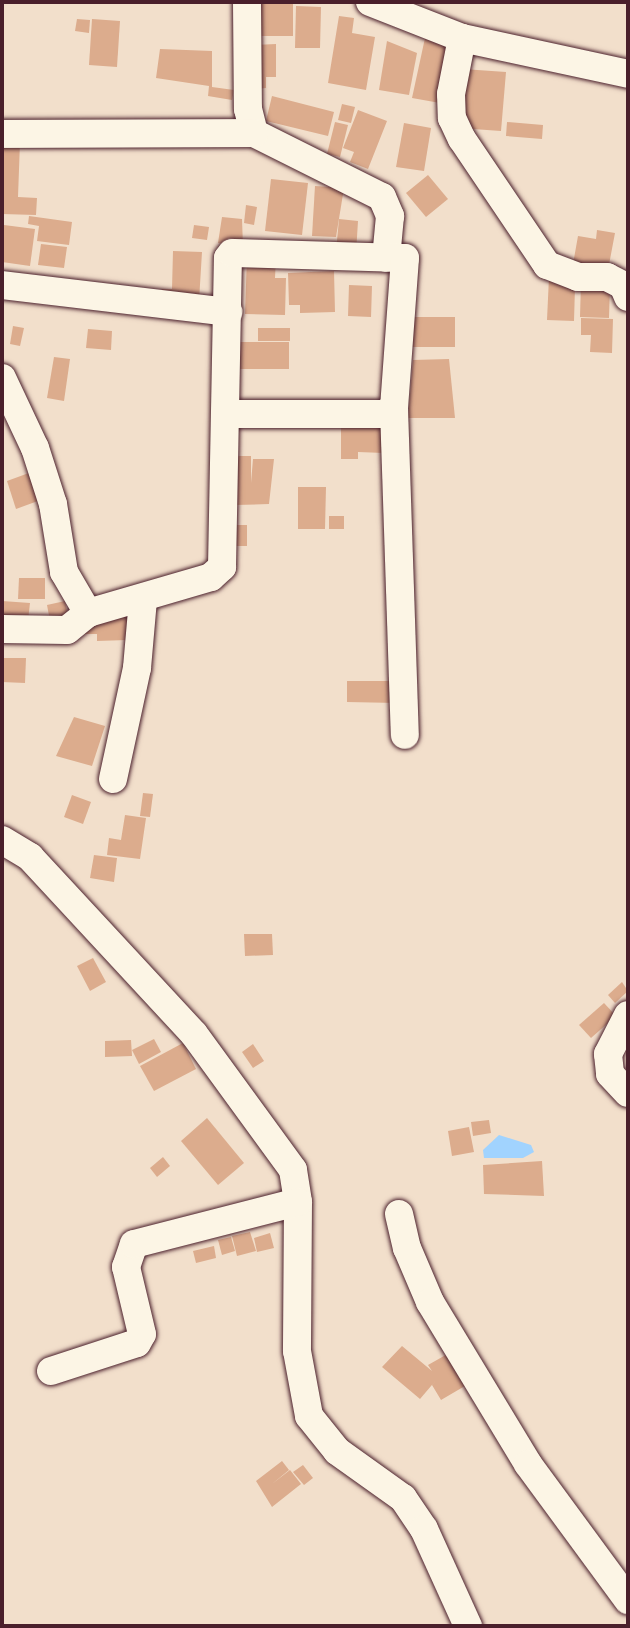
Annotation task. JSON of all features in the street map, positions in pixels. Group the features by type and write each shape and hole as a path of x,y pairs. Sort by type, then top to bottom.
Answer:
{"street":[{"path":"247,2 248,109 254,133"},
{"path":"370,2 462,38 628,74"},
{"path":"462,38 451,94 452,118 462,139 547,265 578,277 607,277 623,285 628,297"},
{"path":"2,134 254,133 382,197 390,216 386,258"},
{"path":"2,629 50,634 67,630 88,613 143,600 211,577 222,567 232,253 405,258 394,409 405,735"},
{"path":"2,285 228,312"},
{"path":"2,378 35,448 53,504 64,572 88,613"},
{"path":"227,414 383,414 394,409"},
{"path":"113,779 137,668 143,600"},
{"path":"2,840 30,857 194,1034 293,1170 298,1202 297,1351 309,1416 337,1451 403,1498 424,1529 468,1626"},
{"path":"628,1015 608,1054 610,1074 628,1093"},
{"path":"51,1371 137,1343 142,1334 126,1267 134,1244 298,1202"},
{"path":"399,1214 407,1248 438,1315 528,1464 628,1600"}],"water":[{"path":"499,1135 531,1145 534,1152 523,1158 484,1158 483,1150"}],"building":[{"path":"253,2 293,2 293,36 252,36"},
{"path":"296,6 321,7 320,48 295,48"},
{"path":"339,16 354,18 352,33 375,37 366,90 328,83"},
{"path":"77,19 90,20 89,33 75,31"},
{"path":"92,19 120,21 117,67 89,65"},
{"path":"425,38 450,42 440,103 412,98"},
{"path":"387,41 417,53 409,95 379,90"},
{"path":"276,44 276,77 266,77 266,88 254,89 254,45"},
{"path":"160,49 212,51 212,87 234,90 232,100 208,96 209,86 156,78"},
{"path":"463,69 506,72 501,131 459,128"},
{"path":"272,96 334,112 328,136 266,121"},
{"path":"342,104 355,107 351,123 338,120"},
{"path":"358,110 387,121 368,169 350,162 354,152 343,148"},
{"path":"335,122 348,125 340,157 327,154"},
{"path":"507,122 543,125 542,139 506,136"},
{"path":"404,123 431,128 424,171 396,167"},
{"path":"2,141 20,142 18,197 37,198 36,215 2,214"},
{"path":"428,175 448,199 426,217 406,193"},
{"path":"271,179 308,183 302,235 265,231"},
{"path":"315,186 344,188 336,237 312,236"},
{"path":"246,205 257,207 254,225 244,223"},
{"path":"29,216 72,222 69,245 37,241 39,226 28,224"},
{"path":"222,217 242,219 243,247 218,243"},
{"path":"339,219 358,221 356,253 336,251"},
{"path":"4,225 35,229 30,266 2,262"},
{"path":"194,225 209,227 207,240 192,238"},
{"path":"597,230 615,233 608,270 573,264 578,236 596,239"},
{"path":"41,244 67,247 64,268 38,265"},
{"path":"173,251 202,252 199,301 162,299 162,289 172,289"},
{"path":"247,256 276,257 275,278 286,278 285,315 245,314"},
{"path":"334,271 335,312 300,313 300,305 289,305 288,273"},
{"path":"549,277 575,287 574,321 547,320"},
{"path":"581,282 610,283 609,318 580,317"},
{"path":"349,285 372,286 371,317 348,316"},
{"path":"411,317 455,317 455,347 411,347"},
{"path":"581,318 613,319 612,353 590,352 591,335 581,335"},
{"path":"13,326 24,328 20,346 10,344"},
{"path":"258,328 290,328 290,341 258,341"},
{"path":"88,329 112,331 111,350 86,348"},
{"path":"240,342 289,342 289,369 240,369"},
{"path":"54,357 70,359 64,401 47,398"},
{"path":"449,359 455,418 408,418 413,360"},
{"path":"341,422 385,422 384,453 358,452 358,459 341,459"},
{"path":"235,456 251,456 251,483 253,459 274,459 269,504 235,505"},
{"path":"37,470 46,498 16,509 7,481"},
{"path":"298,487 326,487 325,529 298,529"},
{"path":"329,516 344,516 344,529 329,529"},
{"path":"233,525 247,525 247,546 233,546"},
{"path":"19,578 45,578 45,599 18,599"},
{"path":"2,601 30,603 27,629 2,626"},
{"path":"65,601 69,622 51,626 47,605"},
{"path":"127,614 127,640 97,641 97,634 84,634 84,618"},
{"path":"2,658 26,658 25,683 2,682"},
{"path":"347,681 397,681 397,703 347,702"},
{"path":"74,717 105,726 92,766 56,756"},
{"path":"143,793 153,794 150,817 140,816"},
{"path":"72,795 91,802 83,824 64,817"},
{"path":"125,815 146,818 140,859 107,855 109,838 121,840"},
{"path":"94,855 117,858 114,882 90,878"},
{"path":"244,934 272,934 273,955 245,956"},
{"path":"93,958 106,982 90,991 77,966"},
{"path":"622,982 628,991 615,1003 608,995"},
{"path":"604,1003 616,1016 591,1038 579,1025"},
{"path":"154,1039 161,1052 139,1064 132,1050"},
{"path":"131,1040 132,1056 105,1057 105,1041"},
{"path":"183,1043 196,1069 154,1091 140,1066"},
{"path":"253,1044 264,1061 253,1068 242,1052"},
{"path":"207,1118 244,1163 218,1185 181,1141"},
{"path":"489,1120 491,1133 473,1136 471,1122"},
{"path":"469,1127 474,1152 452,1156 448,1131"},
{"path":"163,1157 170,1166 157,1177 150,1168"},
{"path":"542,1161 544,1196 484,1194 483,1165"},
{"path":"250,1232 256,1251 237,1256 232,1236"},
{"path":"270,1233 274,1248 257,1252 254,1238"},
{"path":"231,1237 235,1251 222,1255 218,1240"},
{"path":"214,1246 216,1258 196,1263 193,1251"},
{"path":"402,1346 432,1371 428,1365 451,1352 470,1383 441,1400 432,1385 437,1379 420,1399 382,1367"},
{"path":"282,1461 289,1470 272,1484 290,1470 301,1484 272,1507 256,1481"},
{"path":"303,1465 313,1478 304,1485 293,1472"}]}
